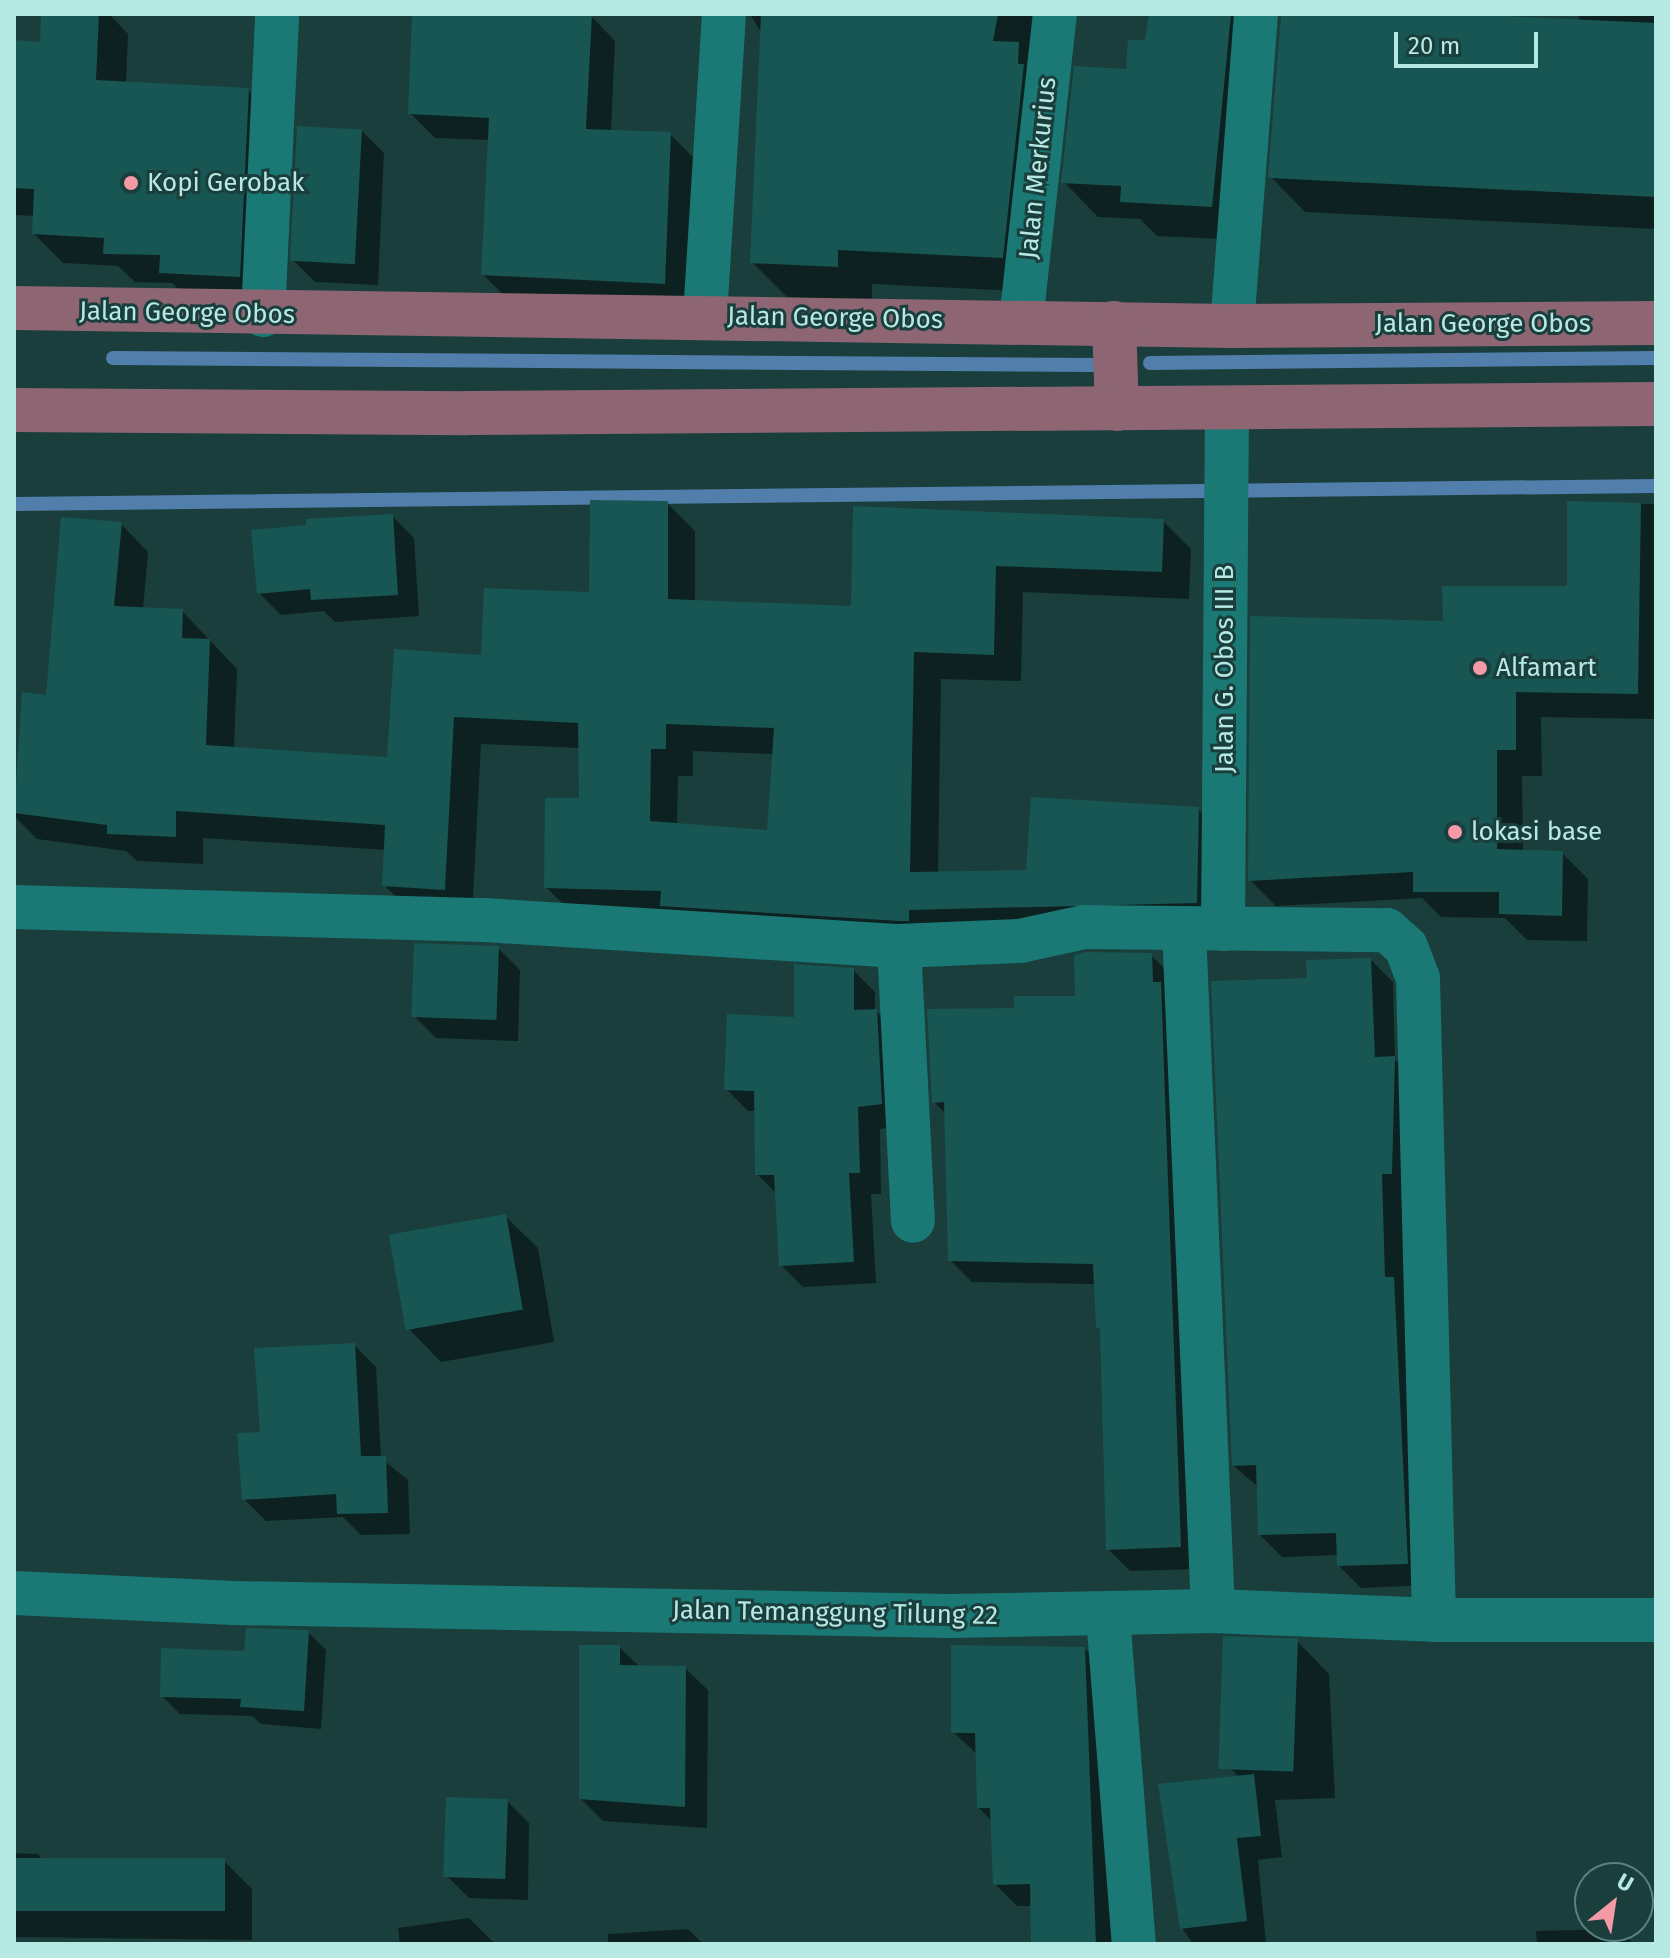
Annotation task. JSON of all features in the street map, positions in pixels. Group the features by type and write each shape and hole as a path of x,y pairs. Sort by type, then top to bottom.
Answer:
{"main road":[{"name":"Jalan George Obos","path":"14,308 263,315 705,316 1232,326 1656,323"},
{"path":"1114,323 1117,409"},
{"path":"14,410 1227,409 1656,404"}],"street":[{"path":"263,315 277,14"},
{"path":"705,316 724,14"},
{"name":"Jalan Merkurius","path":"1021,321 1055,14"},
{"path":"1232,326 1256,14"},
{"name":"Jalan G. Obos III B","path":"1213,1611 1204,929 1227,409"},
{"path":"14,907 484,920 899,946 1020,941 1084,927 1387,930 1413,960 1418,978 1434,1620"},
{"path":"899,946 913,1221"},
{"name":"Jalan Temanggung Tilung 22","path":"14,1593 250,1603 1108,1616 1213,1611 1434,1620 1656,1620"},
{"path":"1108,1616 1134,1944"}],"building":[{"path":"41,14 99,14 96,80 249,88 240,277 159,273 160,255 103,254 104,238 32,234 34,189 14,188 14,40 40,42"},
{"path":"412,14 592,14 586,129 671,132 665,284 481,275 489,118 408,114"},
{"path":"761,14 998,14 993,41 1019,42 1018,64 1024,64 1003,258 838,250 838,267 750,263"},
{"path":"1149,14 1231,14 1212,207 1120,202 1121,186 1061,183 1074,66 1126,69 1128,40 1145,40"},
{"path":"1281,14 1460,14 1656,23 1656,197 1268,178"},
{"path":"297,126 362,129 355,264 290,261"},
{"path":"590,500 668,501 668,599 851,606 853,506 1164,519 1162,572 996,566 994,655 914,652 910,872 1026,870 1031,797 1199,807 1197,903 909,910 909,921 899,921 660,906 661,891 544,888 545,798 579,798 578,723 454,717 445,890 382,886 385,825 176,811 176,837 107,834 107,825 14,813 22,692 46,695 61,517 122,522 114,606 183,609 182,638 210,639 206,745 387,757 394,649 481,655 484,588 589,592","holes":["666,724 774,728 767,830 650,821 651,749 666,749"]},
{"path":"1567,501 1641,503 1638,694 1516,692 1516,750 1497,750 1497,849 1563,851 1562,916 1499,914 1499,892 1413,892 1413,872 1248,881 1250,616 1443,621 1442,586 1567,586"},
{"path":"393,514 398,595 311,600 310,589 257,594 251,530 306,525 306,519"},
{"path":"414,943 499,946 496,1020 411,1017"},
{"path":"1087,952 1152,953 1153,982 1161,982 1181,1547 1106,1550 1100,1328 1096,1328 1093,1264 948,1261 944,1102 932,1103 927,1009 1014,1008 1014,996 1075,996 1074,955"},
{"path":"1371,958 1375,1057 1395,1056 1392,1174 1382,1174 1385,1277 1394,1277 1408,1564 1337,1566 1336,1533 1258,1535 1256,1465 1232,1466 1211,981 1307,978 1306,960"},
{"path":"794,964 854,968 854,1010 877,1009 882,1104 858,1107 860,1173 849,1173 854,1262 779,1266 774,1175 755,1175 754,1091 724,1090 727,1014 794,1017"},
{"path":"506,1214 523,1310 406,1330 389,1235"},
{"path":"355,1343 361,1456 386,1456 388,1513 337,1514 336,1494 242,1500 237,1433 260,1432 254,1348"},
{"path":"246,1628 309,1630 304,1711 240,1707 241,1699 160,1697 161,1648 244,1651"},
{"path":"1223,1636 1298,1639 1293,1772 1218,1769"},
{"path":"579,1645 620,1645 620,1665 686,1666 685,1807 579,1799"},
{"path":"951,1645 1085,1647 1096,1944 1031,1944 1030,1884 993,1885 990,1808 977,1808 975,1733 951,1733"},
{"path":"1254,1774 1261,1836 1237,1838 1247,1921 1180,1929 1158,1784"},
{"path":"446,1797 508,1799 505,1879 443,1877"},
{"path":"14,1858 225,1858 225,1911 14,1911"}],"waterway":[{"path":"113,358 1093,365"},
{"path":"1150,363 1656,358"},
{"path":"14,504 1656,486"}],"place":[{"name":"Kopi Gerobak","path":"131,183"},
{"name":"Alfamart","path":"1480,668"},
{"name":"lokasi base","path":"1455,832"}]}
